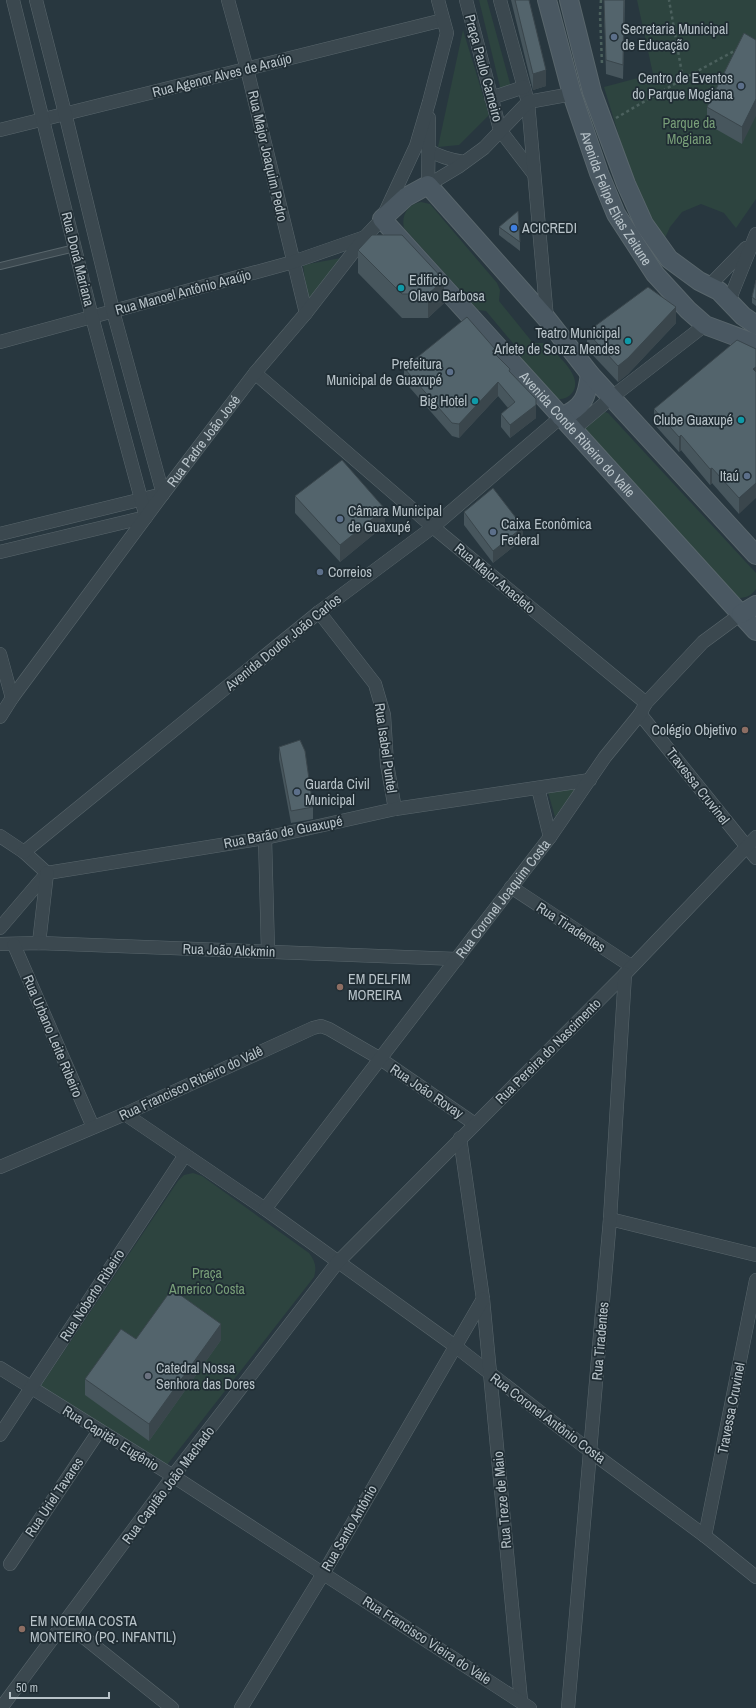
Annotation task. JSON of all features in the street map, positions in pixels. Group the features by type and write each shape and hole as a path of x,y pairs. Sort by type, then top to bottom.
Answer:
{"main road":[{"name":"Avenida Felipe Elias Zeitune","path":"547,0 572,94 616,214 655,274 688,310 707,326 756,344"},
{"name":"Avenida Felipe Elias Zeitune","path":"569,0 590,84 626,184 644,224 669,259 699,281 719,291 743,316 756,325"},
{"path":"572,94 590,84"},
{"path":"428,185 547,319 590,374 756,555"},
{"name":"Rua Padre João José","path":"382,219 406,197 428,185"},
{"name":"Avenida Conde Ribeiro do Valle","path":"382,219 573,430 748,610 756,631"},
{"path":"688,310 688,300 693,290 699,287 710,286"},
{"path":"707,326 724,316 728,308 729,300"},
{"path":"561,417 572,412 580,405 587,393 590,374"}],"street":[{"name":"Rua Doná Mariana","path":"13,0 92,317 146,517"},
{"name":"Rua Doná Mariana","path":"36,0 113,311 163,494"},
{"name":"Rua Major Joaquim Pedro","path":"228,0 247,69 306,313"},
{"path":"382,219 416,146 447,33 438,0"},
{"name":"Praça Paulo Carneiro","path":"466,0 500,130 533,173"},
{"path":"500,0 528,102 533,173 547,319"},
{"name":"Rua Agenor Alves de Araújo","path":"0,130 443,20"},
{"path":"491,98 524,87"},
{"path":"428,185 484,148 528,102 572,94"},
{"path":"428,185 429,102"},
{"path":"428,150 443,158 464,162"},
{"name":"Rua Padre João José","path":"0,716 163,494 255,373 306,313 365,237 382,219"},
{"name":"Rua Manoel Antônio Araújo","path":"0,342 293,262 365,237"},
{"path":"710,286 754,238"},
{"path":"729,300 754,238"},
{"path":"573,430 612,397 707,326"},
{"name":"Rua Major Anacleto","path":"255,373 643,708"},
{"name":"Avenida Doutor João Carlos","path":"24,852 319,612 433,527 561,417"},
{"path":"0,534 163,494"},
{"path":"0,552 146,517"},
{"name":"Rua Coronel Joaquim Costa","path":"264,1209 550,837 605,757 643,708 703,642 748,610"},
{"name":"Rua Isabel Puntel","path":"319,612 375,684 384,715 387,764 395,809"},
{"path":"0,654 12,698"},
{"name":"Travessa Cruvinel","path":"643,708 746,847 756,858"},
{"name":"Rua Barão de Guaxupé","path":"47,873 264,838 395,809 590,780"},
{"path":"538,788 550,837"},
{"path":"0,836 24,852 47,873"},
{"name":"Rua Pereira do Nascimento","path":"337,1263 628,970 756,837"},
{"path":"264,838 268,951"},
{"path":"0,928 47,873"},
{"path":"39,943 47,873"},
{"name":"Rua Tiradentes","path":"511,887 628,970 610,1219 568,1708"},
{"name":"Rua João Alckmin","path":"0,944 14,945 39,943 457,958"},
{"name":"Rua Urbano Leite Ribeiro","path":"14,945 93,1127"},
{"name":"Rua Francisco Ribeiro do Valê","path":"0,1167 125,1114 313,1028 321,1026 329,1028 379,1058"},
{"name":"Rua João Rovay","path":"379,1058 475,1124"},
{"path":"125,1114 264,1209 337,1263"},
{"name":"Rua Treze de Maio","path":"460,1138 483,1299 525,1704"},
{"name":"Rua Noberto Ribeiro","path":"0,1435 185,1155"},
{"path":"610,1219 756,1255"},
{"name":"Rua Coronel Antônio Costa","path":"337,1263 455,1346 590,1451 705,1536 756,1577"},
{"name":"Rua Capitão João Machado","path":"1,1708 173,1476 337,1263"},
{"name":"Travessa Cruvinel","path":"705,1536 756,1280"},
{"path":"455,1346 483,1299"},
{"name":"Rua Santo Antônio","path":"242,1708 323,1574 455,1346"},
{"name":"Rua Capitão Eugênio","path":"0,1368 173,1476 323,1574"},
{"name":"Rua Uriel Tavares","path":"10,1564 99,1431"},
{"name":"Rua Francisco Vieira do Vale","path":"323,1574 525,1704"},
{"path":"66,1622 172,1708"}],"lane":[{"path":"0,266 76,248"}],"path":[{"path":"590,84 602,71 601,0"},
{"path":"669,0 683,79"},
{"path":"609,121 623,115 683,79 743,46"}],"green space":[{"path":"479,0 487,0 511,87 501,91"},
{"name":"Parque da Mogiana","path":"637,0 756,0 756,199 736,228 724,213 701,204 682,212 670,227 665,238 655,224 633,182 604,87 653,74"},
{"path":"463,30 489,115 459,145 438,147"},
{"path":"421,202 430,204 497,283 500,290 499,301 533,343 545,343 568,366 575,380 575,387 569,396 563,399 556,399 521,360 522,354 486,311 478,310 404,228 403,223 406,211 412,205"},
{"path":"341,258 308,301 303,265"},
{"path":"602,411 608,413 756,573 756,589 750,595 737,598 583,428"},
{"path":"576,789 555,817 548,792"},
{"name":"Praça Americo Costa","path":"193,1173 202,1176 309,1253 314,1261 315,1270 314,1277 163,1470 40,1387 178,1181 184,1175"}],"building":[{"path":"515,0 529,0 546,70 533,74"},
{"name":"Secretaria Municipal de Educação","path":"604,0 624,0 623,65 606,60"},
{"name":"Centro de Eventos do Parque Mogiana","path":"744,33 756,40 756,99 742,127 707,107"},
{"path":"518,211 520,242 499,227"},
{"path":"372,235 402,235 444,280 428,294 402,294 358,250"},
{"path":"756,280 756,300 752,297"},
{"path":"648,287 676,307 628,358 618,366 587,332"},
{"path":"467,317 495,349 492,351 536,399 536,405 510,425 501,414 515,402 498,382 459,424 452,423 404,368"},
{"path":"737,340 756,349 756,367 753,369 756,372 756,483 739,498 712,468 710,469 681,435 679,437 654,409"},
{"name":"Câmara Municipal de Guaxupé","path":"342,460 385,509 340,545 295,496"},
{"name":"Caixa Econômica Federal","path":"493,488 523,527 493,551 464,512"},
{"name":"Guarda Civil Municipal","path":"300,740 305,751 313,807 291,811 279,747"},
{"name":"Catedral Nossa Senhora das Dores","path":"172,1289 221,1324 149,1424 85,1379 121,1329 136,1339"}],"place":[{"name":"Secretaria Municipal de Educação","path":"614,37"},
{"name":"Centro de Eventos do Parque Mogiana","path":"741,86"},
{"name":"ACICREDI","path":"514,228"},
{"name":"Edificio Olavo Barbosa","path":"401,288"},
{"name":"Teatro Municipal Arlete de Souza Mendes","path":"628,341"},
{"name":"Prefeitura Municipal de Guaxupé","path":"450,372"},
{"name":"Big Hotel","path":"475,401"},
{"name":"Clube Guaxupé","path":"741,420"},
{"name":"Itaú","path":"747,476"},
{"name":"Câmara Municipal de Guaxupé","path":"340,519"},
{"name":"Caixa Econômica Federal","path":"493,532"},
{"name":"Correios","path":"320,572"},
{"name":"Colégio Objetivo","path":"745,730"},
{"name":"Guarda Civil Municipal","path":"297,792"},
{"name":"EM DELFIM MOREIRA","path":"340,987"},
{"name":"Catedral Nossa Senhora das Dores","path":"148,1376"},
{"name":"EM NOEMIA COSTA MONTEIRO (PQ. INFANTIL)","path":"22,1629"}]}
